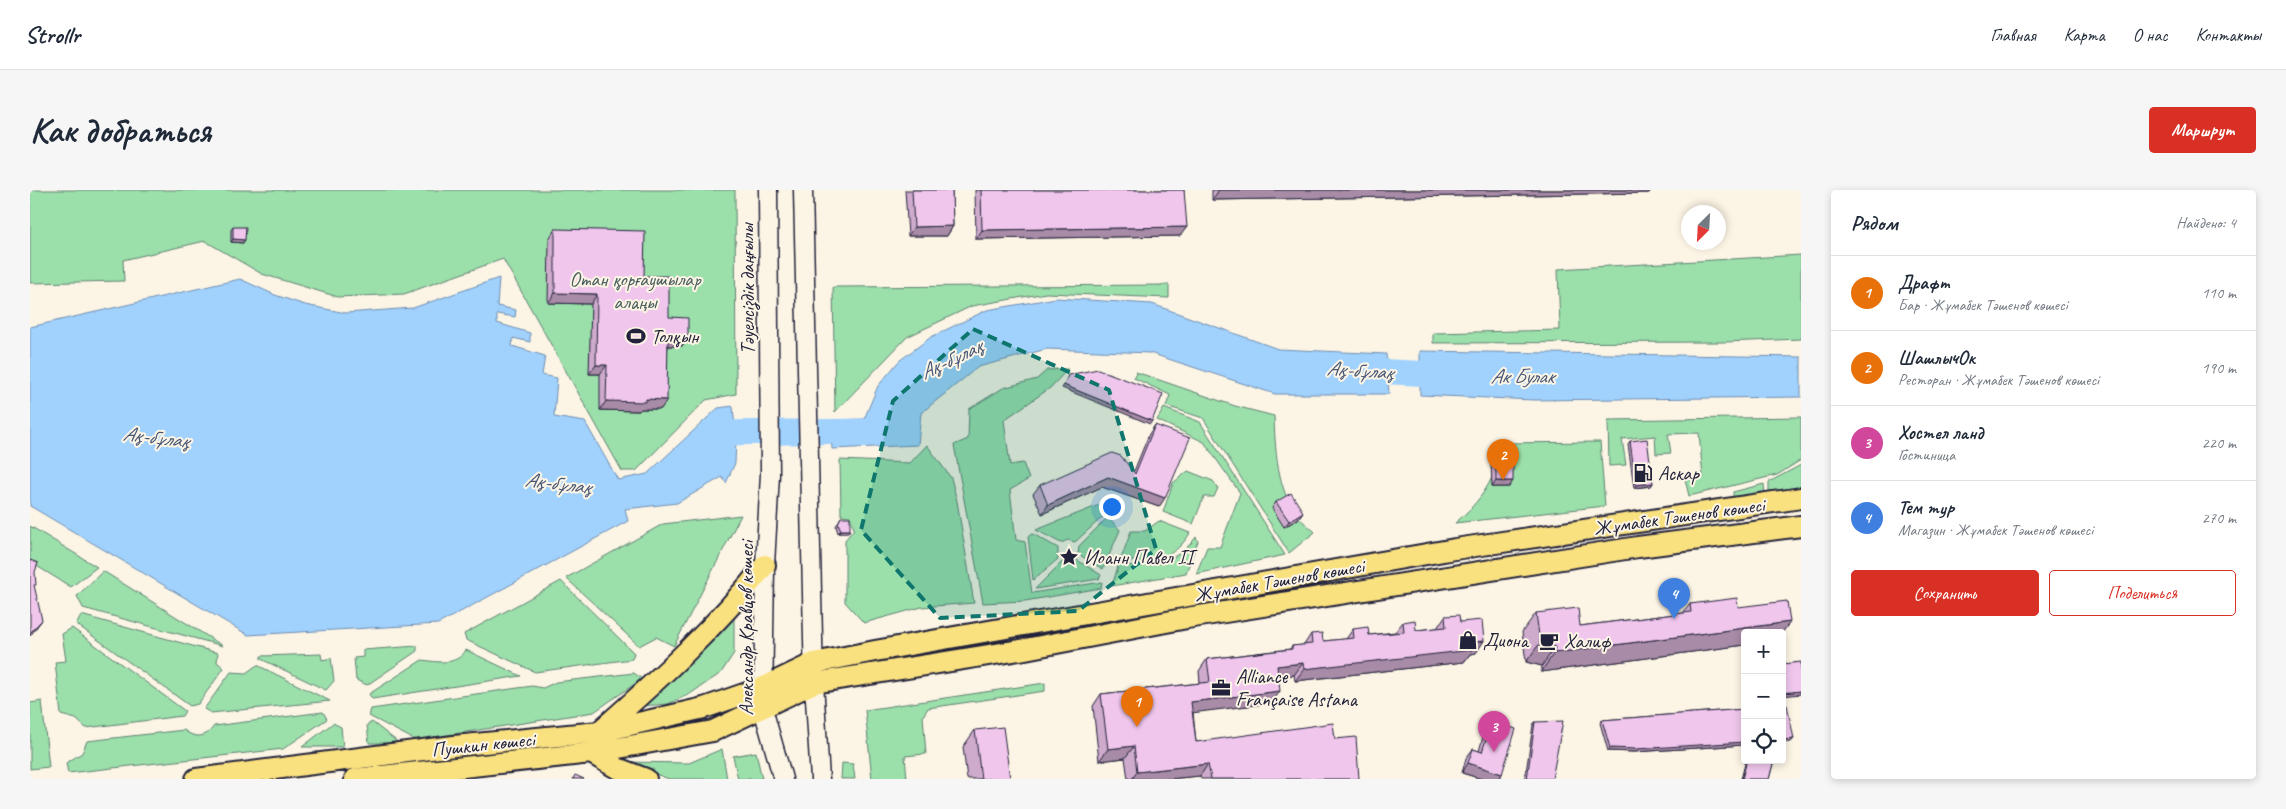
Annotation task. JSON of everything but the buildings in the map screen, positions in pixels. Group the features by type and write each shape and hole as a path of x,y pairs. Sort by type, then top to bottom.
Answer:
{"main road":[{"name":"Тәуелсіздік даңғылы","path":"768,190 770,474"},
{"path":"803,190 814,683 820,779"},
{"name":"Александр Кравцов көшесі","path":"770,474 765,565 764,709 782,779"},
{"name":"Жұмабек Тәшенов көшесі","path":"764,687 814,663 1455,549 1801,498"},
{"name":"Жұмабек Тәшенов көшесі","path":"764,709 814,683 1020,650 1197,617 1638,547 1801,526"},
{"path":"599,732 644,692 723,616 765,565"},
{"name":"Пушкин көшесі","path":"196,779 454,746 599,732 704,708 764,687"},
{"name":"Пушкин көшесі","path":"355,779 591,753 713,731 764,709"},
{"path":"591,753 617,768 646,779"}],"highlighted area":[{"path":"973,329 1109,390 1156,549 1078,611 940,618 861,530 893,401"}],"green space":[{"name":"Отан қорғаушылар алаңы","path":"30,190 735,190 736,394 706,400 636,471 622,471 503,259 404,294 338,297 262,274 205,241 123,260 124,281 30,283"},
{"path":"1801,255 1801,339 1725,342 1433,343 1433,333 1560,330 1558,269"},
{"path":"1169,285 1169,298 1046,293 972,306 907,337 835,412 833,287"},
{"path":"1068,369 1050,388 1004,420 1010,465 1023,463 1029,479 1010,490 1016,540 1025,542 1032,593 1102,582 1101,588 1025,601 983,603 954,445 968,439 969,409 1003,388 1037,379 1047,370"},
{"path":"1136,372 1235,406 1274,416 1276,455 1281,482 1298,517 1315,532 1289,553 1203,418 1166,406 1170,395 1134,378"},
{"path":"1164,408 1200,422 1285,555 1196,574 1207,547 1220,547 1240,493 1204,442 1157,420"},
{"path":"1801,417 1801,460 1777,475 1689,496 1685,479 1703,478 1699,433 1668,434 1671,453 1656,454 1655,436 1622,439 1626,465 1609,466 1608,420"},
{"path":"1600,442 1605,506 1455,523 1480,498 1486,488 1496,467 1500,443"},
{"path":"927,445 951,478 957,501 974,603 922,607 864,623 845,602 845,540 854,529 850,516 841,515 840,460 910,463"},
{"path":"1801,465 1801,490 1769,496 1769,482"},
{"path":"1188,471 1213,481 1218,488 1214,497 1204,497 1193,524 1163,512 1173,483"},
{"path":"1764,484 1765,496 1733,502 1733,492"},
{"path":"1102,504 1108,512 1075,542 1068,540 1061,543 1036,530"},
{"path":"741,515 674,646 656,637 639,646 566,578 663,524"},
{"path":"1108,517 1120,530 1103,569 1078,554 1079,546"},
{"path":"1159,521 1190,533 1177,549 1161,558 1142,561 1121,559 1131,531 1145,531"},
{"path":"30,526 97,567 71,587 30,562"},
{"path":"1033,534 1058,548 1058,559 1033,580 1028,536"},
{"path":"1196,537 1198,541 1186,573 1112,586 1119,563 1141,566 1162,562 1181,552"},
{"path":"1077,560 1101,575 1099,579 1035,589 1062,562 1071,563"},
{"path":"103,571 223,646 83,608 77,596"},
{"path":"561,581 634,653 632,659 535,672 466,640 464,634"},
{"path":"734,613 734,653 721,673 690,694 668,704 641,706"},
{"path":"81,615 218,653 217,662 224,668 198,704 190,706 76,624"},
{"path":"72,628 185,711 182,716 86,728 76,719 61,715 55,662 66,661 62,634"},
{"path":"417,646 417,651 367,685 356,680 354,658 363,657 363,650"},
{"path":"466,650 521,676 372,699 369,694 422,660 452,661 457,659"},
{"path":"321,654 322,660 331,658 334,681 326,690 261,659 261,656"},
{"path":"257,665 330,701 211,713 204,709 231,672 246,673"},
{"path":"634,673 642,679 594,712 415,740 369,716 371,709 532,686 543,688 556,682"},
{"path":"1045,683 1045,691 928,708 923,716 926,754 905,756 907,779 872,779 865,710"},
{"path":"42,701 49,767 30,769 30,703"},
{"path":"323,712 327,719 283,749 68,773 66,763 82,753 87,741 184,730 192,735 200,736 207,733 214,726"},
{"path":"372,722 399,743 369,743 367,725"},
{"path":"333,723 341,727 343,747 302,747"},
{"path":"722,749 727,779 669,779 623,762 689,763"},
{"path":"756,752 762,779 738,779 733,756"},
{"path":"842,763 853,764 855,779 841,779"}],"water":[{"path":"499,278 497,306 516,310 515,317 497,314 497,323 530,333 530,342 513,338 512,346 545,356 542,375 557,378 554,417 585,422 618,480 647,474 718,408 733,406 736,440 735,463 726,483 722,477 677,503 625,509 628,521 438,624 248,635 30,506 30,327 240,279 275,295 305,305 346,313 413,308"},
{"path":"1056,298 1152,304 1278,349 1386,354 1389,394 1275,394 1150,353 1047,349 978,367 921,413 918,445 832,449 830,420 864,419 878,386 899,361 931,337 987,310"},
{"name":"Ак Булак","path":"1420,351 1801,357 1801,397 1534,400 1420,395"}],"waterway":[{"name":"Ақ-бұлақ","path":"1353,370 1452,375"},
{"name":"Ақ-бұлақ","path":"704,443 717,433 866,431"}],"place":[{"name":"Толқын","path":"636,336"},
{"name":"Аскар","path":"1643,473"},
{"name":"ШашлычОк","path":"1503,480"},
{"name":"Иоанн Павел II","path":"1069,557"},
{"name":"Тем тур","path":"1674,619"},
{"name":"Диона","path":"1468,640"},
{"name":"Халиф","path":"1549,641"},
{"name":"Alliance Française Astana","path":"1221,688"},
{"name":"Драфт","path":"1137,727"},
{"name":"Хостел ланд","path":"1494,752"}]}
